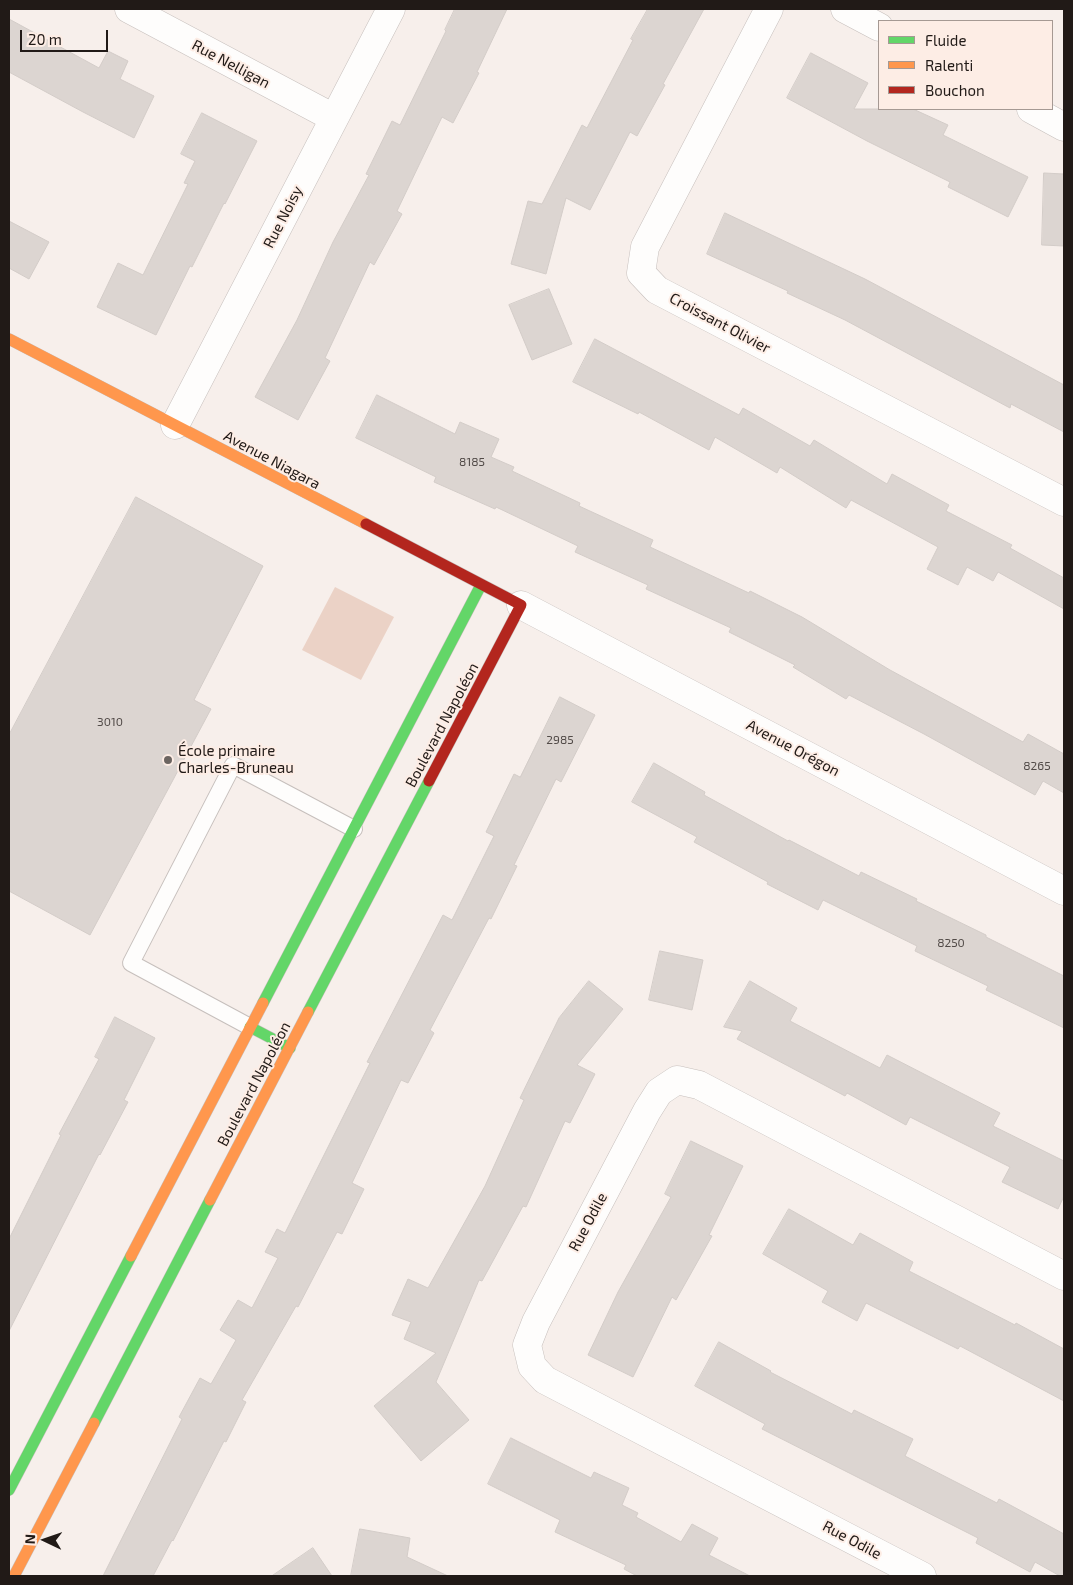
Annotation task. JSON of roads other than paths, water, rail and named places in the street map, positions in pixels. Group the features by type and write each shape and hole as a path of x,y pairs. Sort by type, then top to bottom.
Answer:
{"street":[{"name":"Rue Nelligan","path":"129,9 334,118"},
{"name":"Rue Noisy","path":"174,426 391,9"},
{"name":"Croissant Olivier","path":"769,9 645,247 641,273 657,290 1064,502"},
{"path":"845,9 878,26"},
{"path":"1033,110 1064,127"},
{"name":"Avenue Niagara","path":"9,339 521,605"},
{"name":"Boulevard Napoléon","path":"9,1490 481,585"},
{"name":"Boulevard Napoléon","path":"14,1576 521,605"},
{"name":"Avenue Orégon","path":"521,605 1064,891"},
{"path":"250,1027 290,1048"},
{"name":"Rue Odile","path":"922,1576 545,1380 532,1366 527,1345 536,1322 647,1111 659,1092 677,1080 699,1085 1064,1276"}],"lane":[{"path":"250,1027 131,963 233,766 354,829"}],"place":[{"name":"École primaire Charles-Bruneau","path":"168,760"}]}
